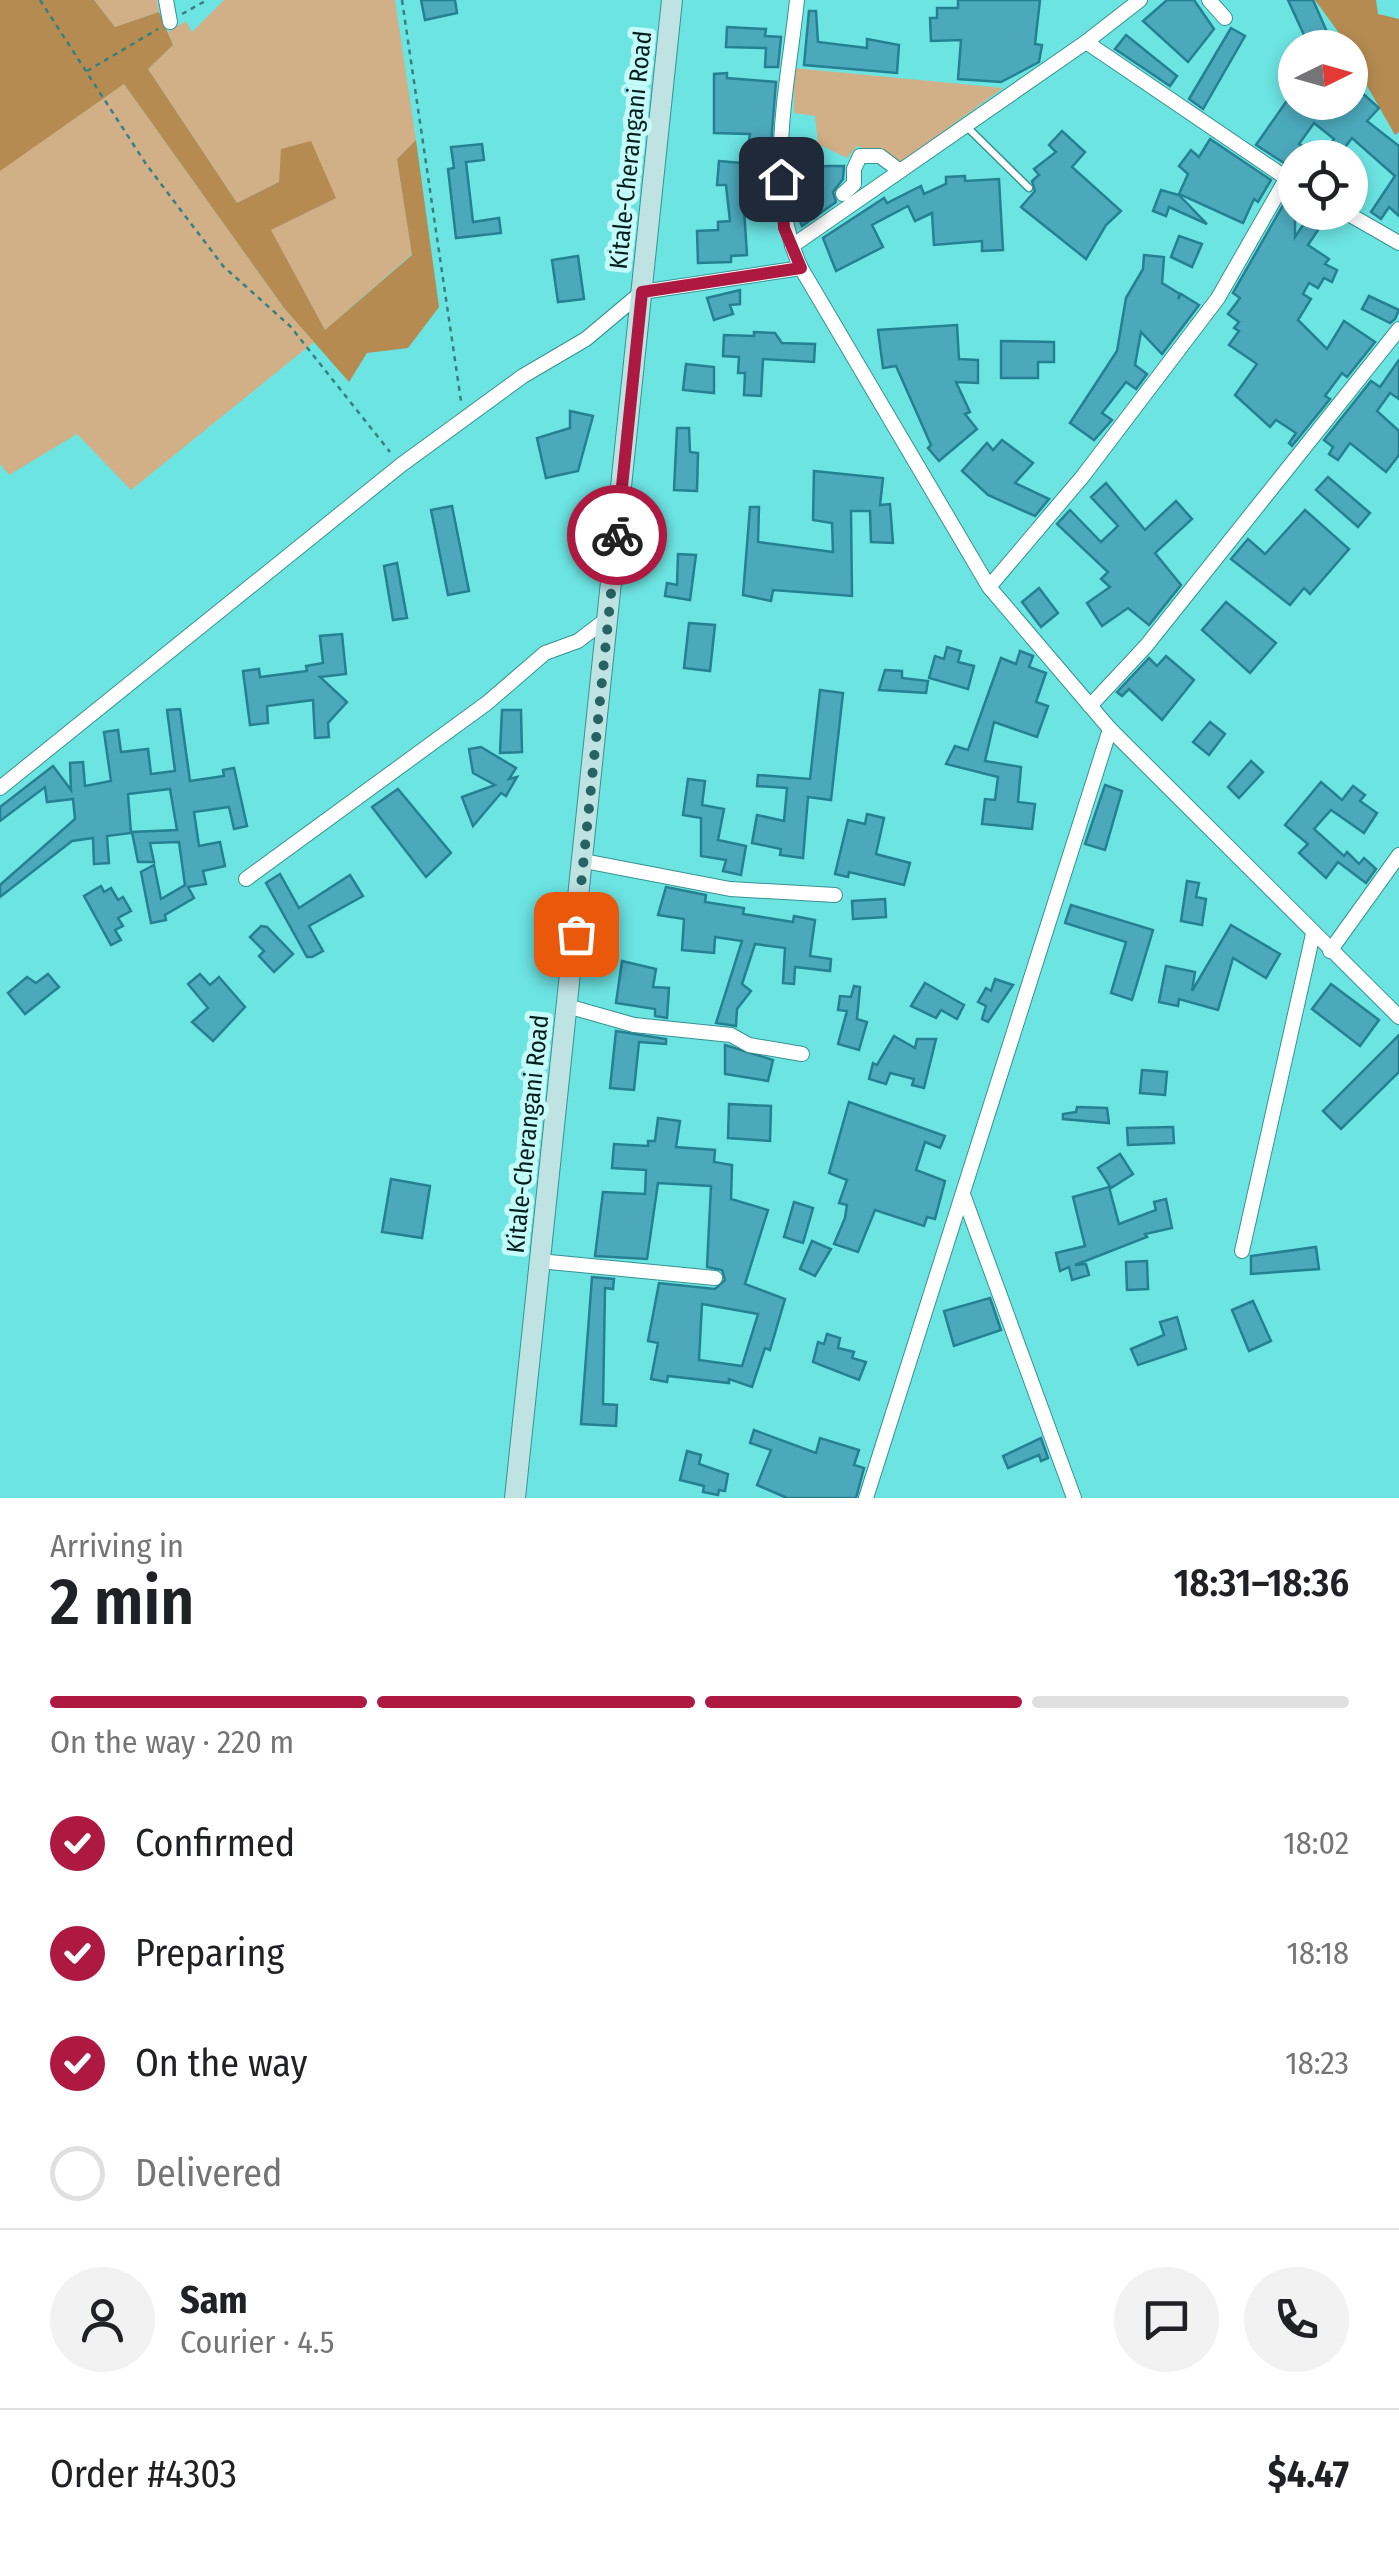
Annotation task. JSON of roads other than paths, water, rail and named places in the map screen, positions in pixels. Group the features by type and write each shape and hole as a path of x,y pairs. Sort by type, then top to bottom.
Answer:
{"main road":[{"name":"Kitale-Cherangani Road","path":"515,1498 672,0"}],"street":[{"path":"166,0 170,22"},
{"path":"798,0 781,179 784,228 801,268 990,587 1110,730 1399,1017"},
{"path":"792,246 1086,42 1140,0"},
{"path":"1208,0 1225,18"},
{"path":"1086,42 1278,174"},
{"path":"843,194 854,184 854,168 860,156 880,156 900,171"},
{"path":"990,587 1083,476 1218,298 1278,201"},
{"path":"1368,225 1399,243"},
{"path":"0,788 400,465 523,376 586,339 642,292 801,268"},
{"path":"1090,706 1146,646 1396,337"},
{"path":"246,879 486,703 546,654 578,640 608,618"},
{"path":"866,1498 1110,730"},
{"path":"1330,951 1399,855"},
{"path":"584,861 730,889 835,895"},
{"path":"1242,1252 1312,934"},
{"path":"567,1006 634,1025 731,1035 748,1046 802,1054"},
{"path":"964,1196 1074,1498"},
{"path":"540,1260 716,1278"}],"lane":[{"path":"966,126 1030,188"}]}
